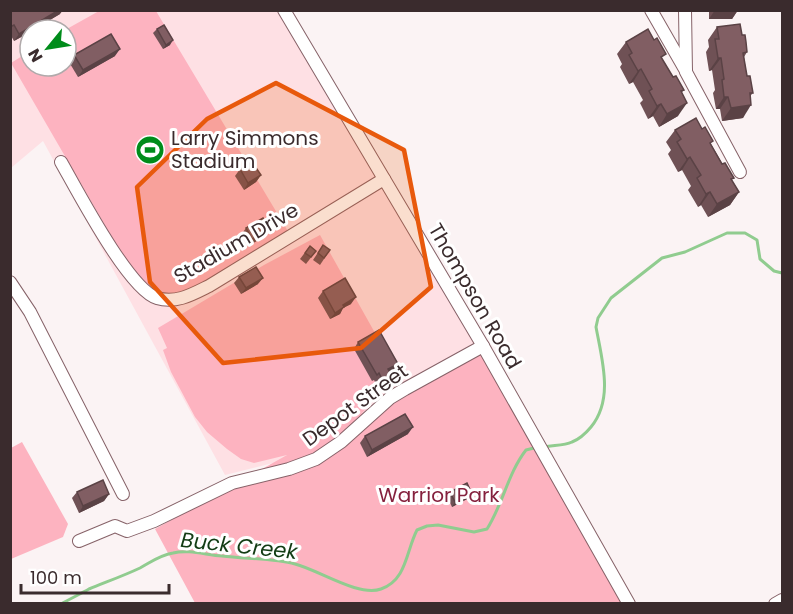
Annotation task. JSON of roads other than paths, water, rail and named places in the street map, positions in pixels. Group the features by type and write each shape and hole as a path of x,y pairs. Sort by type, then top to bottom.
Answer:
{"street":[{"name":"Thompson Road","path":"284,10 483,346 629,603"},
{"path":"651,10 740,172"},
{"path":"685,10 686,72"},
{"name":"Stadium Drive","path":"61,162 112,249 133,279 151,296 166,300 185,297 209,286 384,178"},
{"path":"10,282 30,312 123,494"},
{"name":"Depot Street","path":"79,541 115,526 127,531 231,483 289,469 316,459 341,442 398,393 483,346"},
{"path":"776,603 783,600"}],"waterway":[{"name":"Buck Creek","path":"544,447 566,444 578,439 583,436 598,416 604,392 603,366 596,327 598,318 611,298 662,258 685,252 727,233 745,233 757,240 760,259 774,271 782,273"},
{"name":"Buck Creek","path":"61,604 160,557 179,552 286,562 305,567 350,586 361,589 381,589 390,585 401,572 417,530 438,525 474,532 487,529 520,459 526,450 538,447"}],"place":[{"name":"Larry Simmons Stadium","path":"150,150"}],"park label":[{"name":"Warrior Park","path":"439,495"}]}
